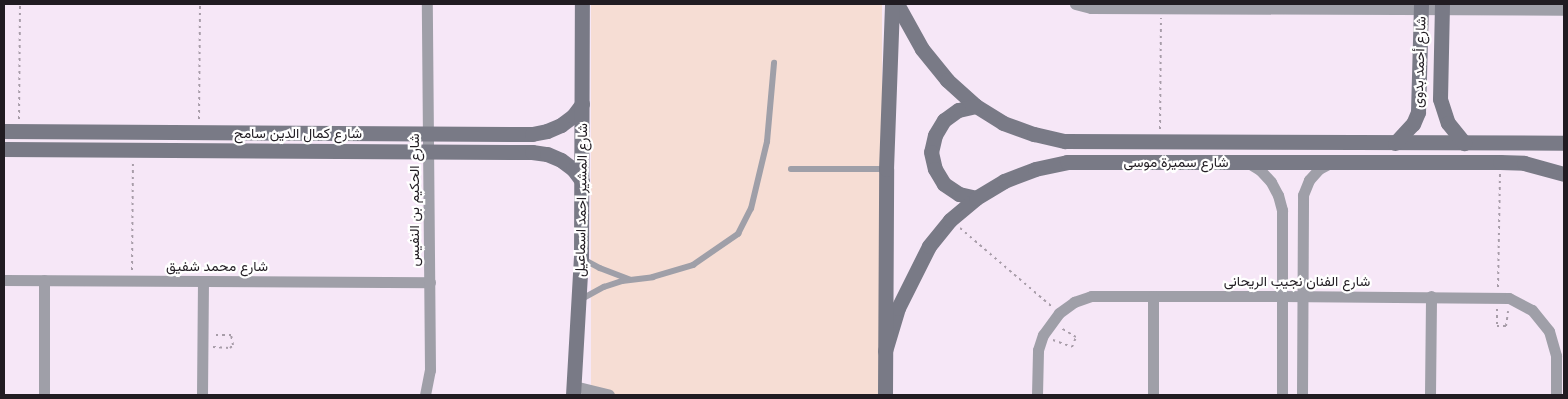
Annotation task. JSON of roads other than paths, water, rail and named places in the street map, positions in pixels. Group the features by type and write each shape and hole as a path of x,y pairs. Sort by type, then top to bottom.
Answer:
{"street":[{"name":"شارع الحكيم بن النفيس","path":"425,395 430,370 427,4"},
{"name":"شارع المشير احمد اسماعيل","path":"574,390 581,258 582,4"},
{"path":"886,395 886,169 892,4"},
{"name":"شارع سميرة موسى","path":"897,4 922,49 947,80 976,106 1003,123 1034,134 1066,141 1564,143"},
{"path":"1075,4 1091,8 1292,6 1564,10"},
{"name":"شارع أحمد بدوى","path":"1395,142 1413,124 1418,112 1421,7"},
{"name":"شارع أحمد بدوى","path":"1442,7 1440,99 1448,123 1464,143"},
{"name":"شارع كمال الدين سامح","path":"4,131 532,134 547,131 561,125 573,116 582,104"},
{"path":"976,106 958,110 944,120 934,135 931,152 935,170 944,184 959,194 976,198"},
{"name":"شارع كمال الدين سامح","path":"4,149 532,152 547,154 561,160 573,169 582,181"},
{"name":"شارع سميرة موسى","path":"886,351 898,308 912,275 929,246 950,220 976,198 1004,181 1034,169 1067,162 1500,162 1524,163 1564,174"},
{"path":"1247,162 1260,170 1271,182 1278,195 1282,210 1282,395"},
{"path":"1302,395 1303,194 1308,180 1319,169 1332,162"},
{"name":"شارع محمد شفيق","path":"4,280 430,282"},
{"path":"44,280 44,395"},
{"path":"202,395 203,280"},
{"name":"شارع الفنان نجيب الريحانى","path":"1037,395 1038,350 1042,335 1050,322 1059,313 1074,302 1091,296 1431,296 1504,298 1532,310 1549,331 1556,356 1556,395"},
{"path":"1152,395 1153,296"},
{"path":"1430,395 1431,296"},
{"path":"574,390 609,395"}],"lane":[{"path":"580,300 604,287 632,279 660,276 693,265 738,234 746,222 767,142 774,63"},
{"path":"791,169 886,169"},
{"path":"581,258 600,268 632,279"}]}
